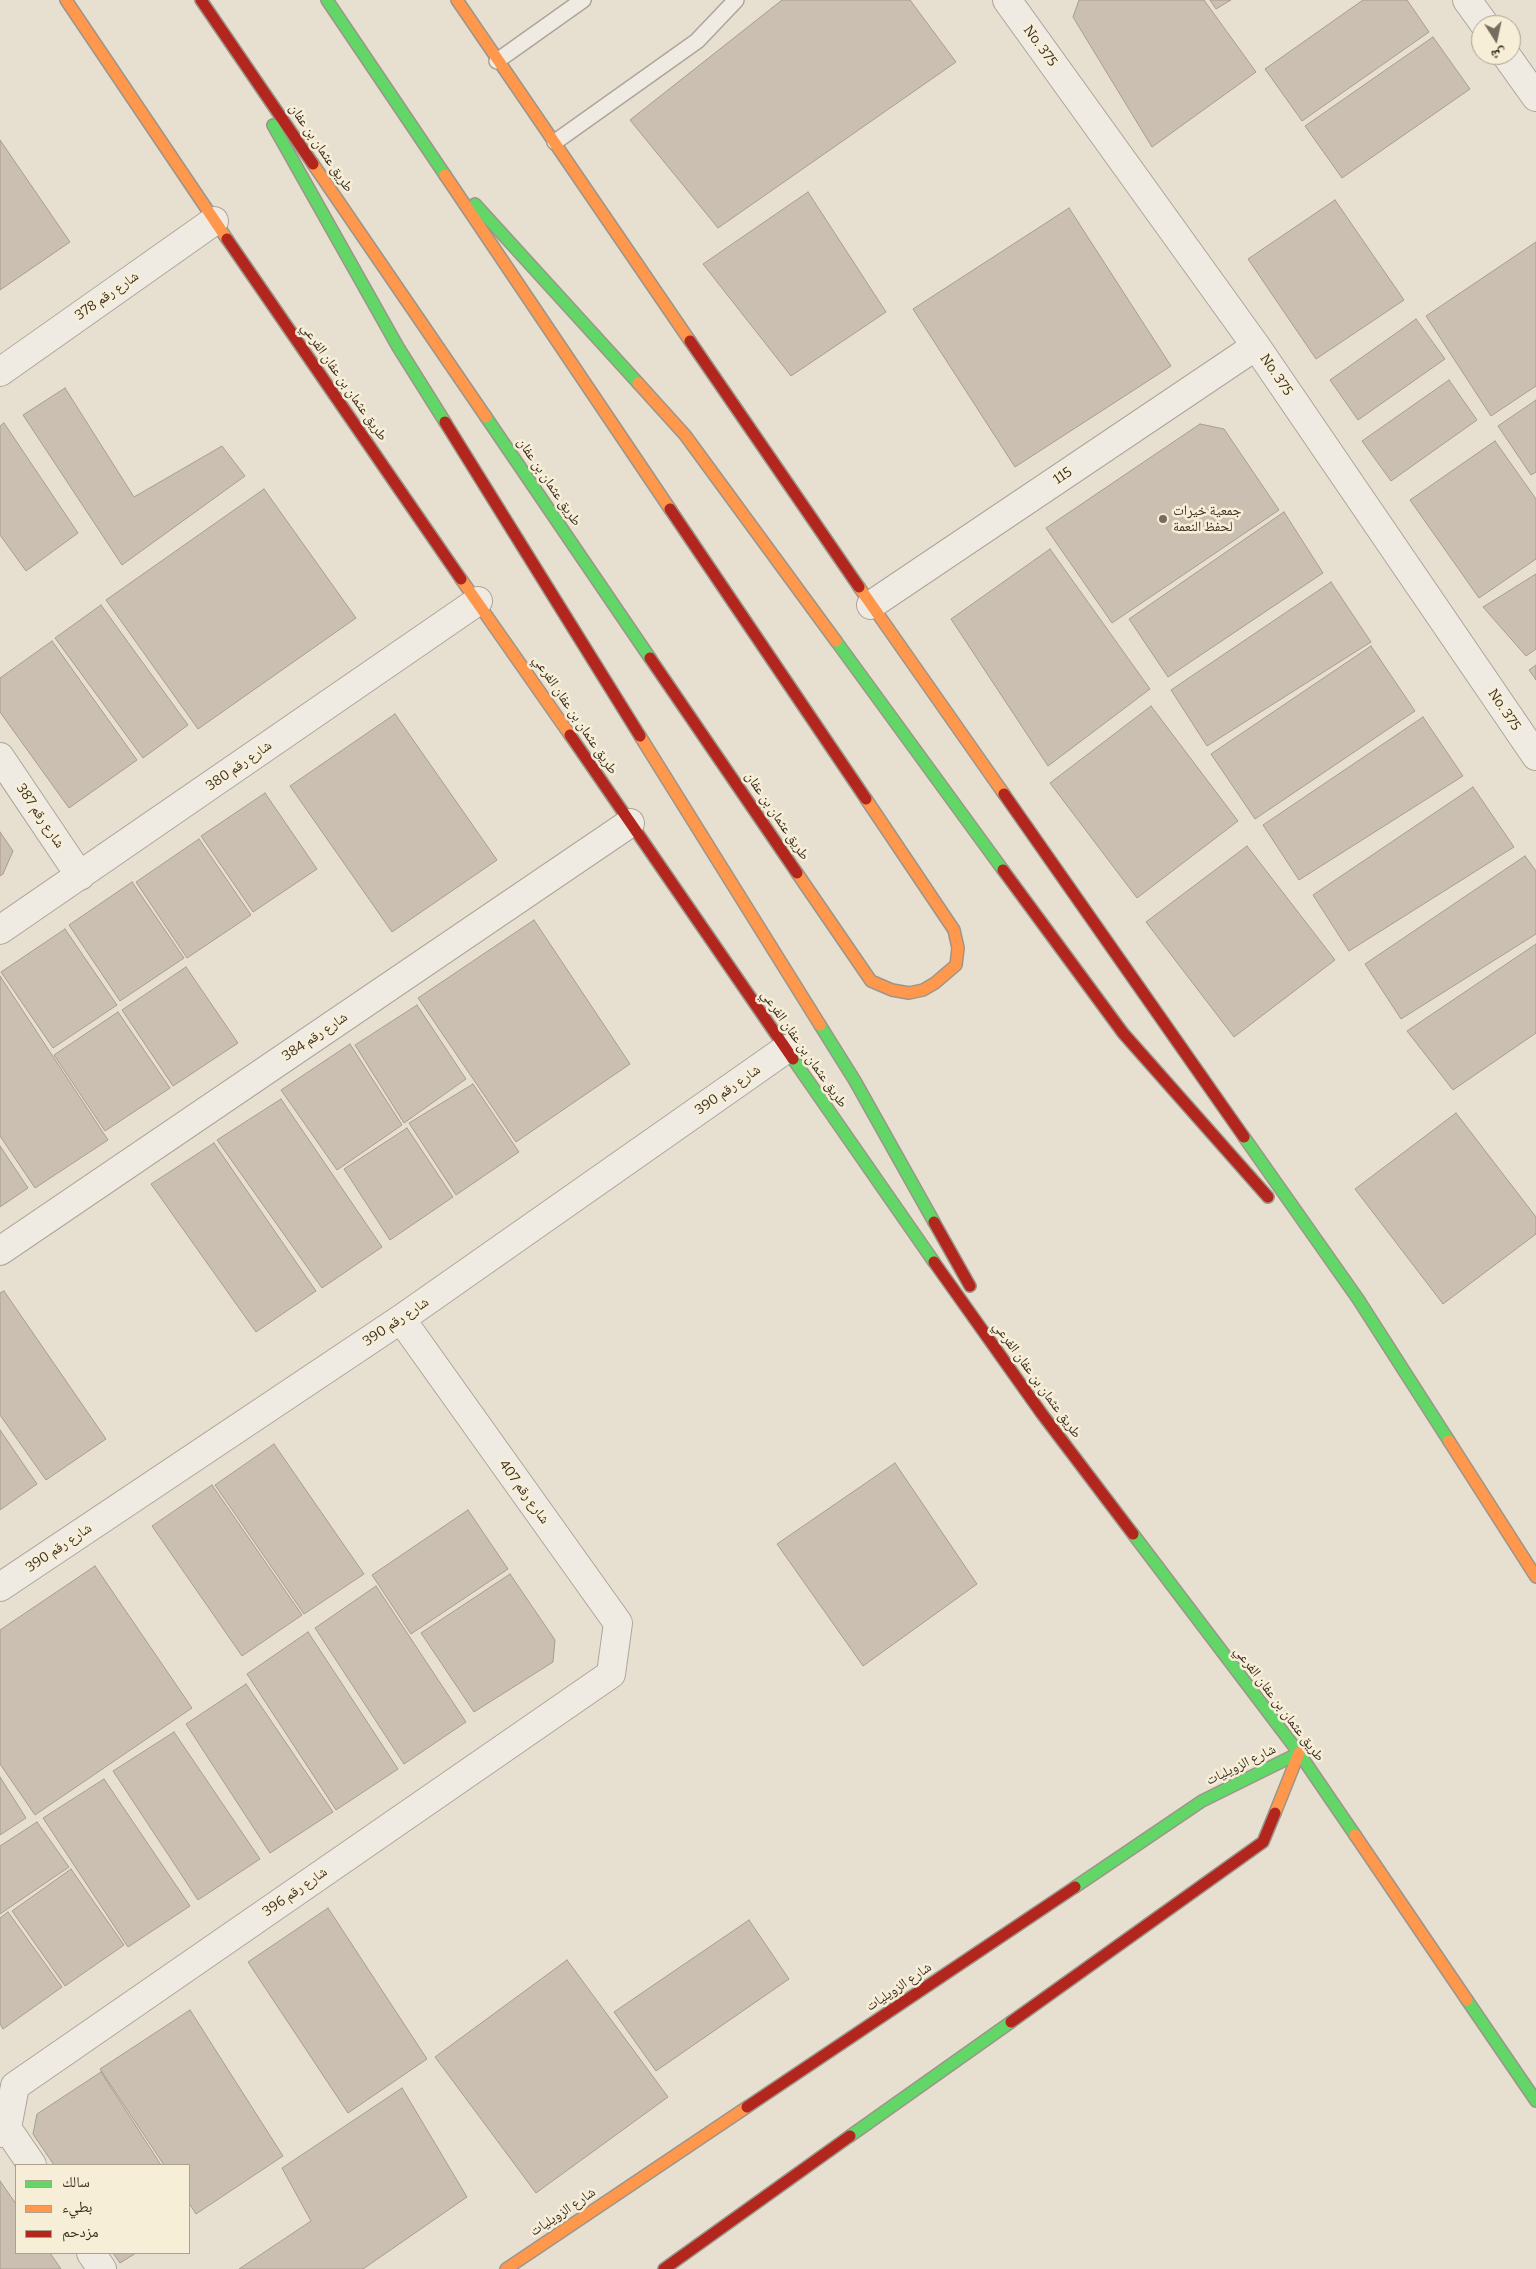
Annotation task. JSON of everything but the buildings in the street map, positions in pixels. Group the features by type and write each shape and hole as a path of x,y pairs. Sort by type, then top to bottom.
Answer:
{"main road":[{"name":"طريق عثمان بن عفان الفرعي","path":"66,0 214,221 786,1049 1042,1414 1299,1753 1536,2101"},
{"name":"طريق عثمان بن عفان","path":"201,0 872,981 892,990 909,993 923,990 935,983 956,965 958,948 954,930 436,162"},
{"path":"327,0 436,162 685,435 1123,1033 1273,1203"},
{"path":"457,0 497,61 556,142 871,605 1358,1299 1536,1577"},
{"path":"210,12 398,347 855,1080 975,1294"},
{"path":"1286,1218 1358,1299"},
{"path":"984,1311 1042,1414"},
{"name":"شارع الزويليات","path":"506,2269 1202,1801 1299,1753"},
{"name":"شارع الزويليات","path":"664,2269 1263,1842 1299,1753"}],"street":[{"path":"1467,0 1478,15"},
{"name":"No. 375","path":"1009,1 1256,346 1536,756"},
{"path":"1513,65 1536,97"},
{"name":"شارع رقم 378","path":"0,372 214,221"},
{"name":"115","path":"871,605 1256,346"},
{"name":"شارع رقم 380","path":"0,930 478,601"},
{"name":"شارع رقم 387","path":"0,757 80,876"},
{"name":"شارع رقم 384","path":"0,1250 630,823"},
{"name":"شارع رقم 390","path":"0,1587 400,1319 786,1049"},
{"name":"شارع رقم 407","path":"400,1319 618,1623 611,1674"},
{"name":"شارع رقم 396","path":"2,2127 15,2086 611,1674"},
{"path":"2,2127 31,2164"},
{"path":"92,2254 102,2269"}],"lane":[{"path":"497,61 583,0"},
{"path":"556,142 696,41 736,0"}],"traffic: fast":[{"path":"327,0 445,175"},
{"path":"273,125 398,347 445,422"},
{"path":"475,204 638,383"},
{"path":"486,417 650,658"},
{"path":"836,641 1003,870"},
{"path":"820,1025 855,1081 934,1222"},
{"path":"793,1059 934,1262"},
{"path":"1244,1137 1358,1299 1449,1441"},
{"path":"1133,1534 1299,1753 1355,1835"},
{"path":"1075,1887 1202,1801 1299,1753"},
{"path":"1467,2000 1536,2101"},
{"path":"850,2136 1011,2022"}],"traffic: slow":[{"path":"66,0 227,239"},
{"path":"457,0 690,341"},
{"path":"313,164 486,417"},
{"path":"445,175 670,509"},
{"path":"638,383 685,435 836,641"},
{"path":"461,579 570,735"},
{"path":"859,587 1004,794"},
{"path":"640,736 820,1025"},
{"path":"797,873 871,981 892,990 909,993 923,990 935,983 956,965 958,948 954,930 866,799"},
{"path":"1449,1441 1536,1577"},
{"path":"1275,1813 1299,1753"},
{"path":"1355,1835 1467,2000"},
{"path":"506,2269 747,2107"}],"traffic: jam":[{"path":"201,0 313,164"},
{"path":"227,239 461,579"},
{"path":"690,341 859,587"},
{"path":"445,422 640,736"},
{"path":"670,509 866,799"},
{"path":"650,658 797,873"},
{"path":"570,735 793,1059"},
{"path":"1004,794 1244,1137"},
{"path":"1003,870 1123,1033 1268,1197"},
{"path":"934,1222 970,1286"},
{"path":"934,1262 1042,1414 1133,1534"},
{"path":"1011,2022 1263,1842 1275,1813"},
{"path":"747,2107 1075,1887"},
{"path":"664,2269 850,2136"}],"place":[{"name":"جمعية خيرات لحفظ النعمة","path":"1163,519"}]}
